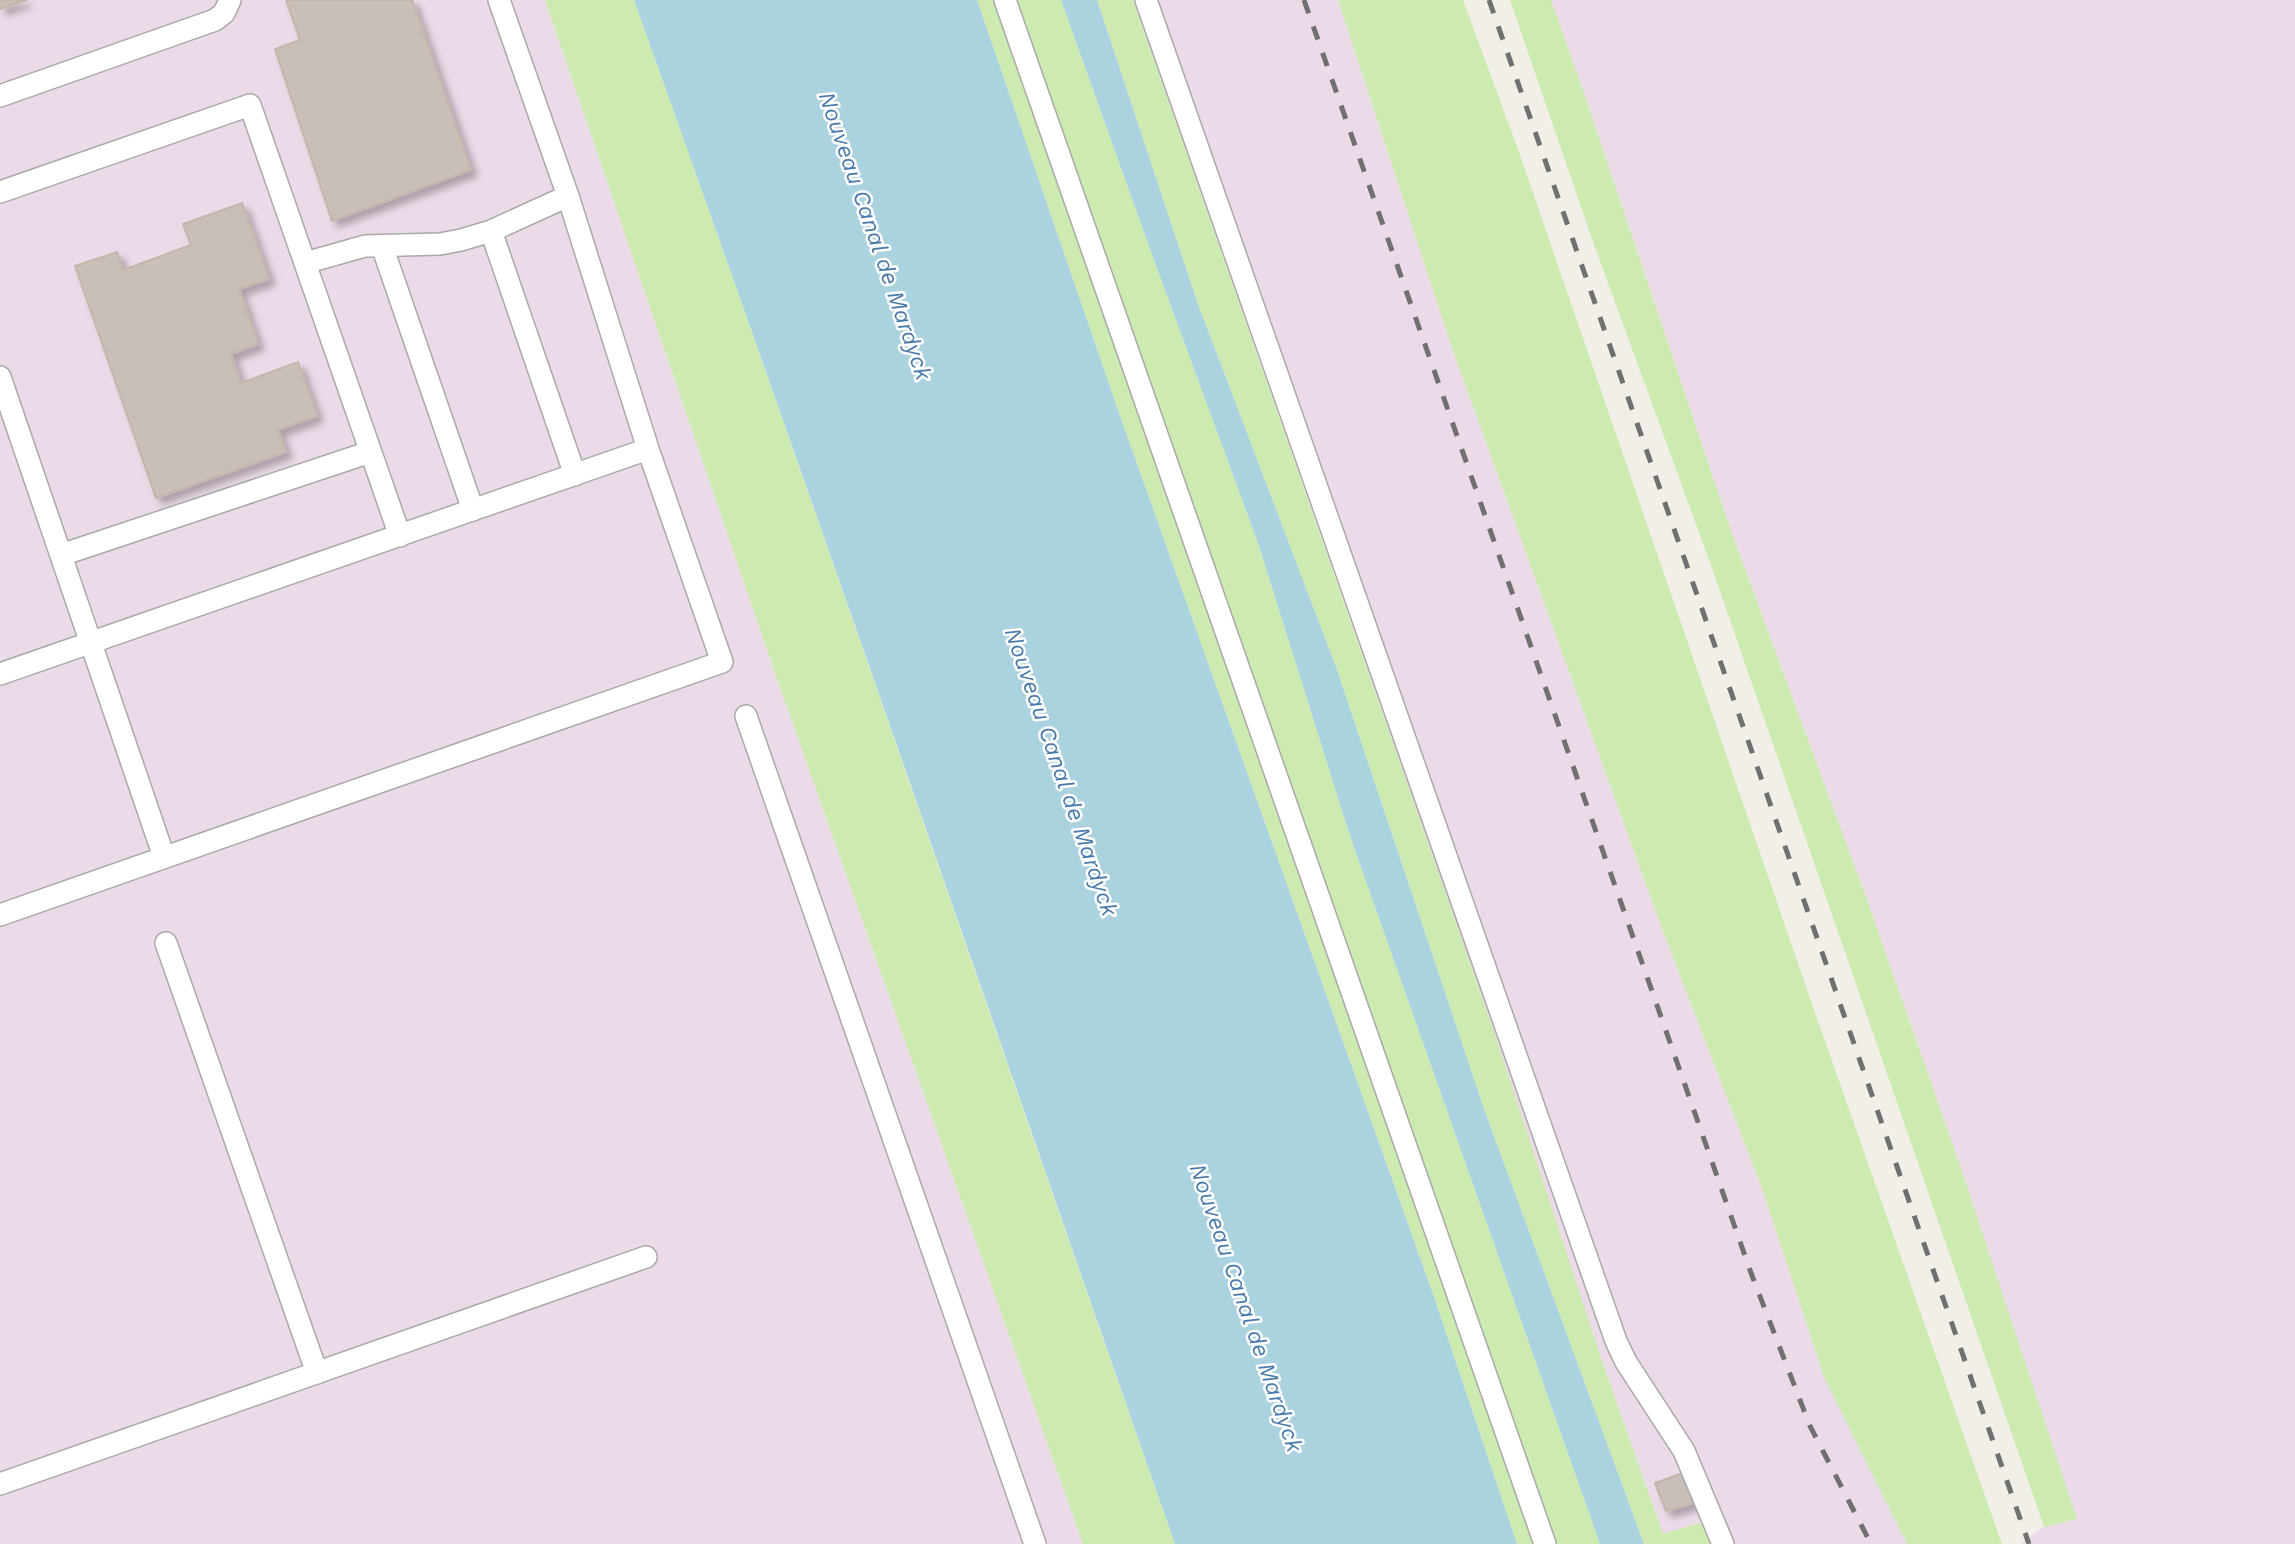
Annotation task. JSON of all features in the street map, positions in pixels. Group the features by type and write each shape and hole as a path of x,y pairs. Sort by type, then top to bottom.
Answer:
{"lane":[{"path":"0,96 215,20 224,13 230,0"},
{"path":"0,915 722,662 648,449 568,196 499,0"},
{"path":"1005,0 1545,1544"},
{"path":"1146,0 1616,1341 1626,1362 1684,1451 1723,1544"},
{"path":"0,192 250,105 400,536"},
{"path":"304,263 349,249 440,244 461,240 491,231 568,196"},
{"path":"491,231 575,475"},
{"path":"382,246 473,510"},
{"path":"0,377 164,857"},
{"path":"0,674 648,449"},
{"path":"61,555 370,452"},
{"path":"746,716 1035,1544"},
{"path":"166,943 317,1373"},
{"path":"0,1484 646,1257"}],"shaded area":[{"path":"0,0 545,0 777,679 1083,1544 0,1544"},
{"path":"1133,0 1338,0 1453,351 1661,926 1763,1191 1824,1377 1907,1544 1711,1544 1703,1522 1663,1534 1338,582"},
{"path":"1551,0 2295,0 2295,1544 2020,1544 2044,1527 2076,1519 1961,1168 1866,897 1731,531"}],"green space":[{"path":"545,0 634,0 1175,1544 1083,1544 777,679"},
{"path":"977,0 1061,0 1258,543 1350,836 1600,1544 1517,1544 1434,1297 1120,416"},
{"path":"1097,0 1133,0 1492,1026 1602,1361 1663,1534 1703,1522 1711,1544 1644,1544 1484,1109 1336,667 1198,304"},
{"path":"1338,0 1463,0 1519,152 1812,1004 2002,1544 1907,1544 1824,1377 1763,1191 1661,926 1453,351"},
{"path":"1510,0 1551,0 1731,531 1866,897 1961,1168 2077,1519 2044,1527 1713,571 1592,239"}],"water":[{"name":"Nouveau Canal de Mardyck","path":"634,0 977,0 1120,416 1434,1297 1517,1544 1175,1544"},
{"path":"1061,0 1097,0 1198,304 1336,667 1484,1109 1644,1544 1600,1544 1350,836 1258,543"}],"building":[{"path":"0,0 27,0 0,9"},
{"path":"286,0 412,0 471,170 332,221 275,49 300,40"},
{"path":"242,203 269,279 239,289 258,344 231,354 241,383 298,362 317,416 278,430 286,452 156,498 75,266 117,252 123,270 191,245 183,224"},
{"path":"1685,1472 1694,1503 1666,1511 1655,1483"}],"railway":[{"path":"1304,0 1751,1273 1810,1426 1871,1544"},
{"path":"1489,0 2029,1544"}]}
